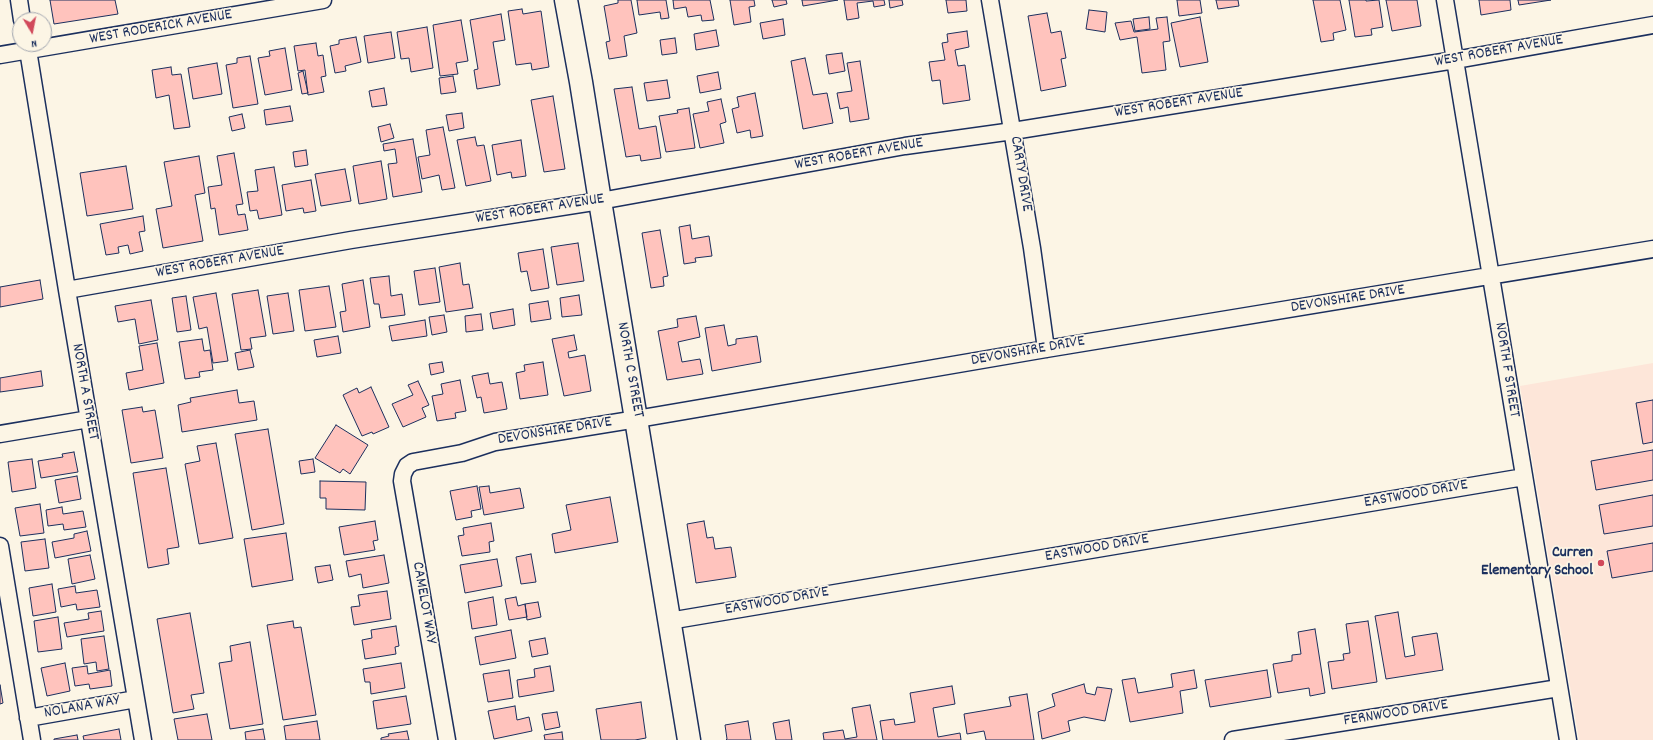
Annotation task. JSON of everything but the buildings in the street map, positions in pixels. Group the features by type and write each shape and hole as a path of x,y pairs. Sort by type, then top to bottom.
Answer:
{"street":[{"path":"19,0 21,12"},
{"name":"WEST RODERICK AVENUE","path":"52,44 323,0"},
{"name":"NORTH C STREET","path":"566,0 581,82 669,621 690,740"},
{"name":"CARTY DRIVE","path":"990,0 1032,248 1046,349"},
{"name":"NORTH F STREET","path":"1445,0 1568,740"},
{"name":"WEST ROBERT AVENUE","path":"67,290 351,240 600,201 905,146 1013,131 1456,60 1653,25"},
{"name":"WEST RODERICK AVENUE","path":"0,55 12,52"},
{"name":"NORTH A STREET","path":"28,52 143,740"},
{"name":"DEVONSHIRE DRIVE","path":"407,466 413,462 462,453 495,442 1653,249"},
{"path":"0,434 89,419"},
{"name":"CAMELOT WAY","path":"407,466 403,474 402,481 447,740"},
{"name":"EASTWOOD DRIVE","path":"669,621 1524,477"},
{"path":"0,546 32,740"},
{"name":"FERNWOOD DRIVE","path":"1234,740 1559,688"},
{"name":"NOLANA WAY","path":"28,718 136,698"}],"shaded area":[{"name":"Curren Elementary School","path":"1653,363 1653,740 1579,740 1520,386"}],"place":[{"name":"Curren Elementary School","path":"1601,563"}]}
